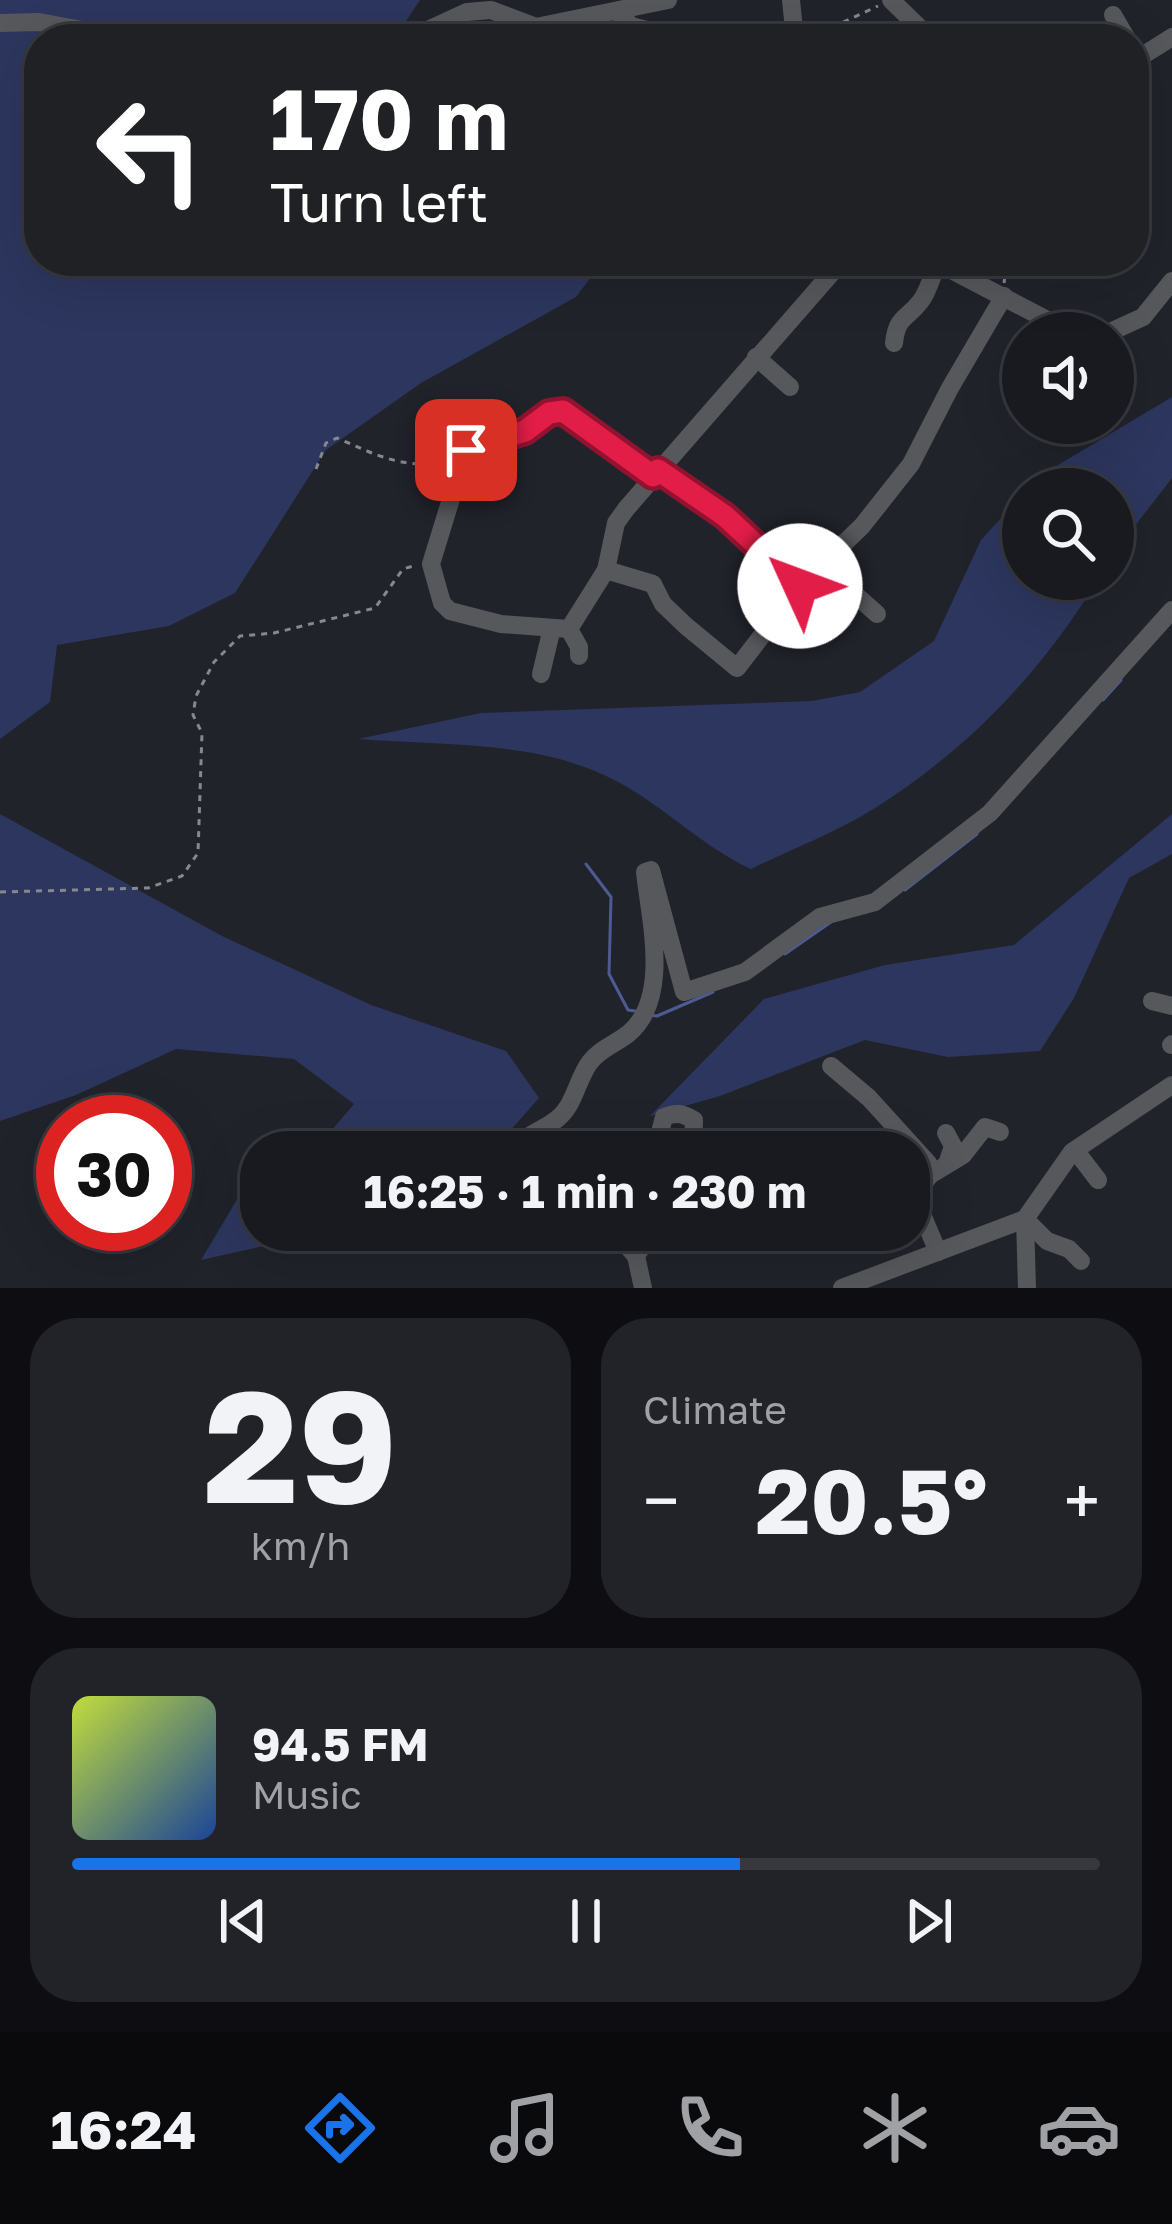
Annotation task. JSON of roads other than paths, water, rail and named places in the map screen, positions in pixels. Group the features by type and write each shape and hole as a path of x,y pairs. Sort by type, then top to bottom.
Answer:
{"street":[{"path":"551,24 668,0"},
{"path":"891,0 916,24"},
{"path":"441,24 467,12 491,10 528,24"},
{"path":"613,12 628,24"},
{"path":"613,12 615,24"},
{"path":"1113,15 1121,24"},
{"path":"0,23 50,24"},
{"path":"541,674 560,628 606,570 616,523 828,276"},
{"path":"894,343 896,328 904,314 921,302 930,276"},
{"path":"962,276 1033,312"},
{"path":"1134,320 1172,280"},
{"path":"606,570 652,584 663,604 737,668 800,586 862,526 911,464 1004,296"},
{"path":"755,357 790,387"},
{"path":"579,656 579,647 560,628 501,624 449,611 442,603 431,564 449,513 460,460 473,446 525,431 549,413 563,411 725,516 800,586"},
{"path":"798,540 820,567 877,614"},
{"path":"533,1131 556,1121 590,1061 630,1033 651,995 656,970 645,872 651,870 685,992 745,972 820,917 875,902 974,826 1172,610"},
{"path":"1152,1001 1172,1006"},
{"path":"831,1066 928,1163 944,1166"},
{"path":"842,1288 1024,1220 1075,1150 1172,1085"},
{"path":"660,1131 664,1117 675,1112 694,1120 694,1131"},
{"path":"944,1166 966,1121"},
{"path":"938,1252 918,1205 919,1190 985,1127 1000,1132"},
{"path":"944,1166 953,1145 946,1132"},
{"path":"1075,1150 1098,1180"},
{"path":"1024,1220 1047,1241 1069,1249 1081,1261"},
{"path":"1024,1220 1027,1288"},
{"path":"632,1251 643,1288"},
{"path":"636,1256 639,1251"}],"waterway":[{"path":"1103,700 1121,680"},
{"path":"905,890 977,834"},
{"path":"586,864 611,897 609,974 628,1010 635,1011"},
{"path":"785,954 831,922"},
{"path":"650,1015 713,992"}]}
